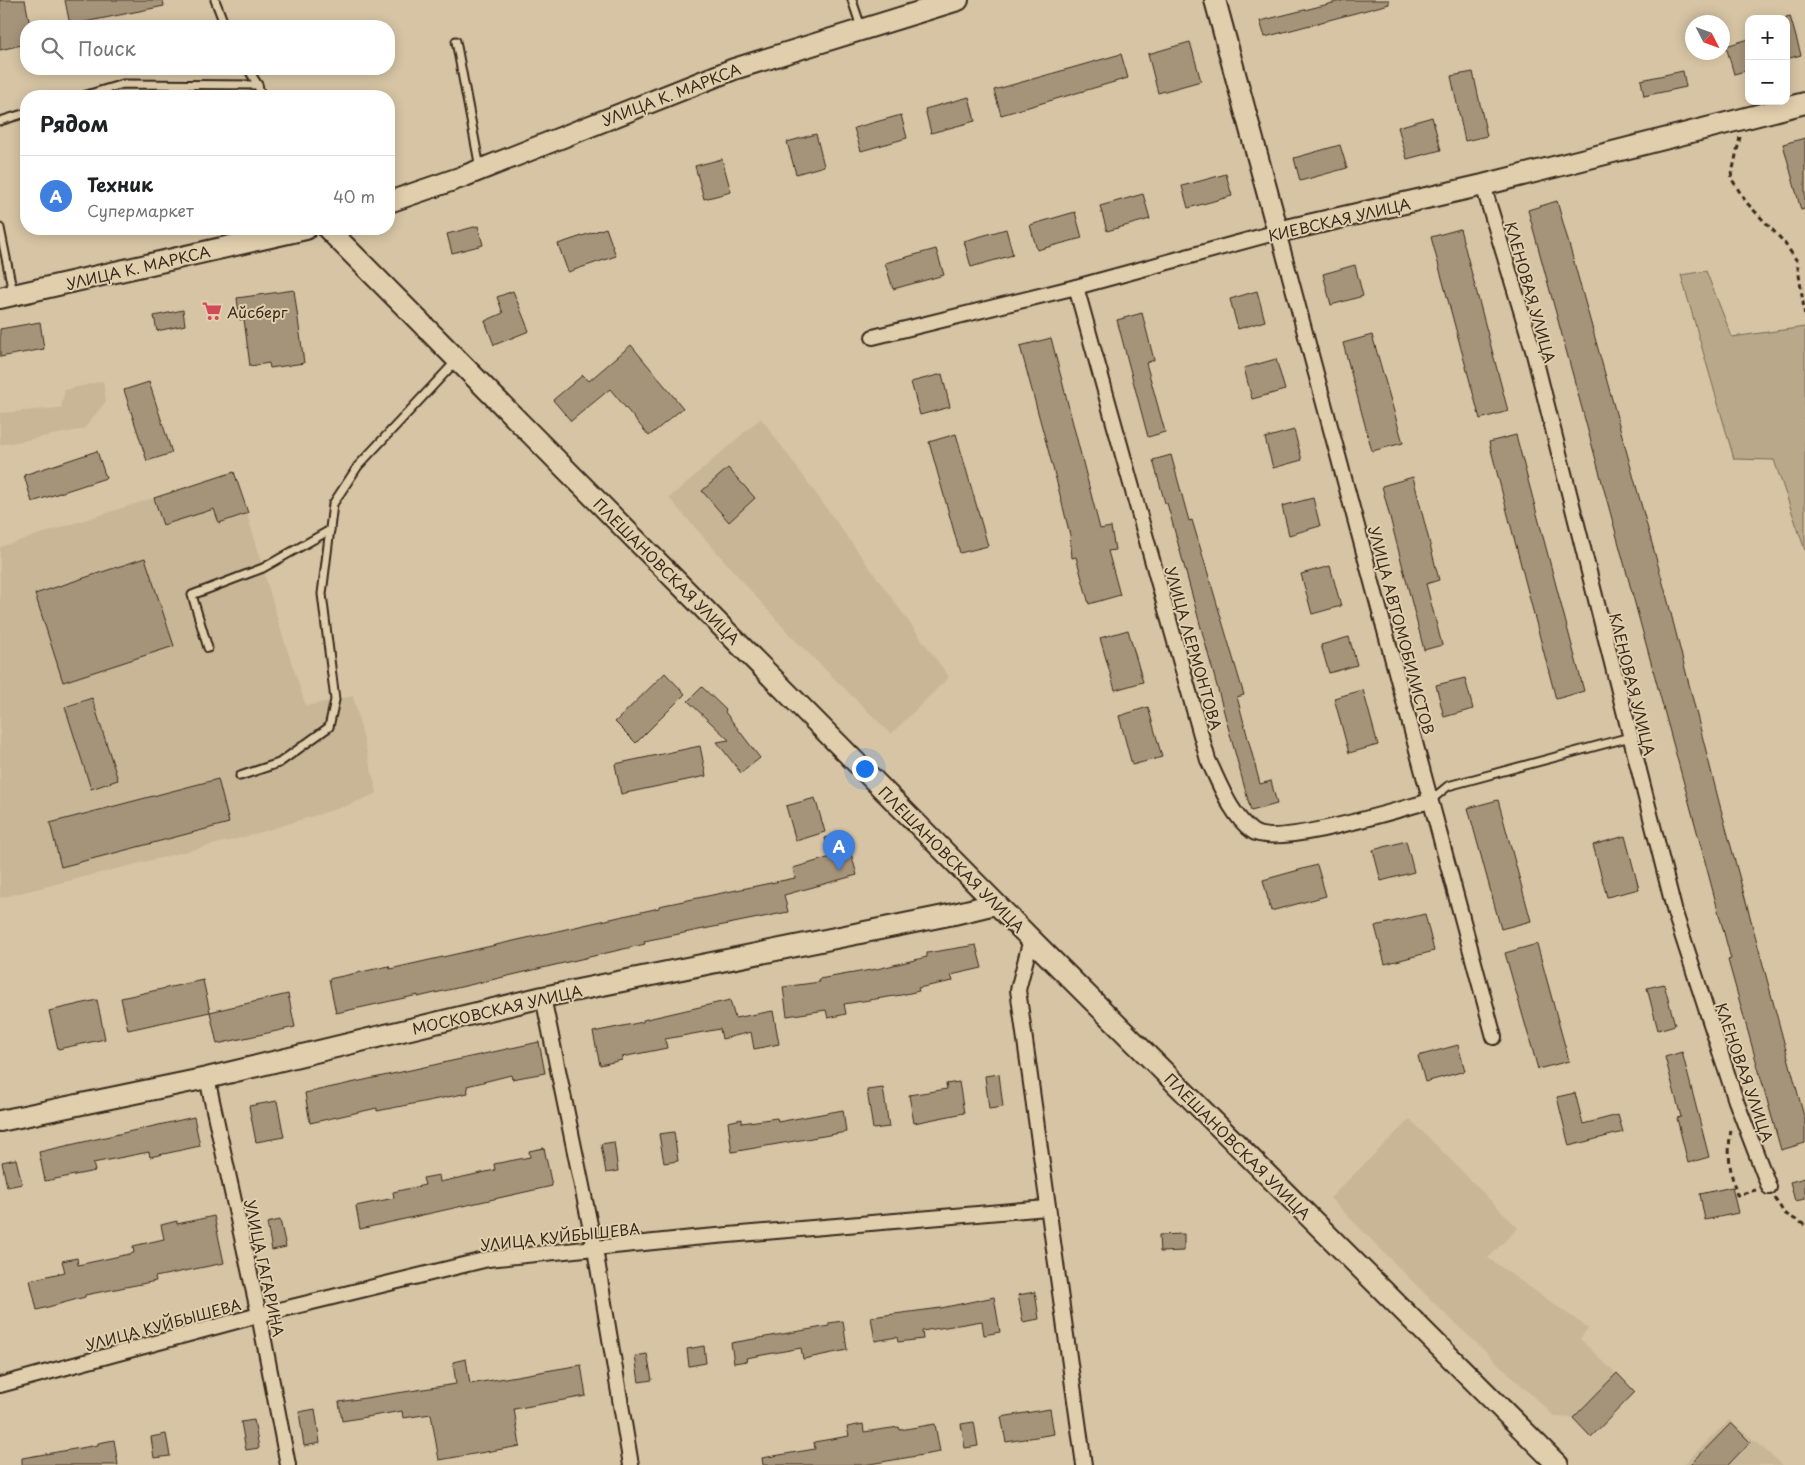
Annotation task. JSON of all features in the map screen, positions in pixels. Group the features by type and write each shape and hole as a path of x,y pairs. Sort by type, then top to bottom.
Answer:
{"street":[{"name":"УЛИЦА К. МАРКСА","path":"395,200 480,170 734,69 958,0"},
{"path":"1215,0 1278,232"},
{"name":"КИЕВСКАЯ УЛИЦА","path":"873,337 1076,287 1278,232 1483,185 1805,103"},
{"name":"КЛЕНОВАЯ УЛИЦА","path":"1483,185 1533,350 1675,913 1736,1101 1769,1187"},
{"name":"УЛИЦА АВТОМОБИЛИСТОВ","path":"1278,232 1494,1037"},
{"name":"УЛИЦА К. МАРКСА","path":"7,297 275,235"},
{"name":"ПЛЕШАНОВСКАЯ УЛИЦА","path":"334,235 995,904 1558,1465"},
{"name":"УЛИЦА ЛЕРМОНТОВА","path":"1076,287 1208,760 1238,818 1254,833 1268,836 1311,832 1430,801"},
{"name":"МОСКОВСКАЯ УЛИЦА","path":"0,1122 207,1078 542,997 954,914 995,904"},
{"path":"1031,940 1018,990 1084,1465"},
{"path":"542,997 595,1248 631,1465"},
{"name":"УЛИЦА ГАГАРИНА","path":"207,1078 259,1315 288,1465"},
{"name":"УЛИЦА КУЙБЫШЕВА","path":"0,1385 259,1315 488,1259 693,1238 1047,1208"}],"lane":[{"path":"215,0 222,20"},
{"path":"852,0 862,30"},
{"path":"456,40 480,170"},
{"path":"252,75 259,90"},
{"path":"103,90 123,84 258,85"},
{"path":"0,121 20,115"},
{"path":"0,228 7,297"},
{"path":"240,776 279,763 329,727 335,700 322,594 333,504 358,466 457,359"},
{"path":"208,648 192,595 263,568 330,530"},
{"path":"1430,801 1448,786 1630,737"}],"path":[{"path":"1742,119 1731,178 1746,202 1783,241 1797,261 1805,316"}],"shaded area":[{"path":"1706,271 1732,337 1805,327 1805,550 1774,460 1734,459 1681,275"},
{"path":"103,381 106,401 84,429 0,445 0,413 61,408 65,390"},
{"path":"761,418 949,677 891,734 789,634 669,498"},
{"path":"235,472 281,631 306,706 353,696 377,793 349,805 252,835 0,898 0,547"},
{"path":"1410,1119 1518,1228 1488,1258 1588,1328 1580,1339 1635,1392 1591,1437 1573,1418 1555,1417 1438,1307 1330,1198"},
{"path":"1729,1420 1783,1465 1683,1465"}],"building":[{"path":"0,0 25,0 29,20 20,20 20,45 0,50"},
{"path":"65,0 163,0 164,6 95,20 69,20"},
{"path":"1345,0 1389,0 1389,4 1265,37 1260,21"},
{"path":"1790,16 1801,55 1790,58"},
{"path":"1745,40 1745,71 1734,74 1730,60 1730,45"},
{"path":"1190,42 1201,81 1158,93 1148,54"},
{"path":"1121,54 1128,78 1001,115 994,90"},
{"path":"1683,71 1686,87 1644,96 1641,80"},
{"path":"1473,72 1487,136 1465,141 1451,76"},
{"path":"969,97 975,121 931,133 925,109"},
{"path":"901,115 907,138 861,151 854,128"},
{"path":"1432,117 1441,150 1407,159 1398,127"},
{"path":"816,134 824,166 796,174 787,142"},
{"path":"1805,138 1805,209 1801,210 1783,144"},
{"path":"1340,145 1347,168 1300,181 1294,158"},
{"path":"722,159 731,192 704,199 695,166"},
{"path":"1226,174 1232,196 1188,208 1182,186"},
{"path":"1143,194 1150,219 1107,231 1100,206"},
{"path":"1557,201 1666,594 1719,802 1805,1120 1805,1143 1781,1150 1728,960 1731,959 1695,824 1528,210"},
{"path":"1075,212 1082,238 1037,250 1030,225"},
{"path":"478,226 483,245 452,253 447,234"},
{"path":"606,228 616,256 568,272 558,244"},
{"path":"1006,229 1013,255 971,267 964,241"},
{"path":"1460,229 1508,411 1480,419 1431,237"},
{"path":"936,249 944,275 893,289 885,263"},
{"path":"1355,265 1363,296 1331,305 1323,274"},
{"path":"294,290 304,363 270,368 269,363 250,366 244,319 240,320 237,298"},
{"path":"513,291 529,331 494,345 485,321 503,313 497,297"},
{"path":"1257,291 1265,321 1238,329 1230,299"},
{"path":"183,310 185,325 157,331 154,316"},
{"path":"1142,313 1154,360 1146,363 1165,432 1148,437 1117,320"},
{"path":"40,322 44,349 0,357 0,329"},
{"path":"1372,335 1403,443 1372,451 1343,343"},
{"path":"1051,338 1100,529 1111,527 1115,550 1108,551 1120,595 1089,604 1076,557 1072,558 1070,535 1020,346"},
{"path":"631,345 683,408 649,436 610,389 571,421 553,400 583,375 589,381"},
{"path":"1276,359 1285,390 1252,399 1244,368"},
{"path":"942,374 950,407 920,415 911,382"},
{"path":"149,382 172,453 147,461 124,390"},
{"path":"1294,430 1302,460 1273,468 1265,438"},
{"path":"956,434 988,546 960,553 929,442"},
{"path":"1516,435 1584,691 1556,699 1489,442"},
{"path":"97,451 106,478 32,502 24,475"},
{"path":"1171,455 1189,521 1192,520 1244,695 1237,697 1260,784 1271,781 1277,804 1251,811 1167,503 1165,503 1153,460"},
{"path":"728,468 755,498 729,522 702,491"},
{"path":"234,472 248,513 219,523 214,509 163,525 154,498"},
{"path":"1413,477 1439,580 1426,584 1442,645 1424,650 1382,486"},
{"path":"1313,498 1320,526 1289,535 1282,506"},
{"path":"145,558 174,646 63,682 35,594"},
{"path":"1330,566 1341,606 1312,614 1301,574"},
{"path":"1128,630 1143,682 1115,690 1100,638"},
{"path":"1349,637 1357,665 1329,673 1321,645"},
{"path":"665,673 685,694 636,743 615,722"},
{"path":"1465,678 1473,709 1444,717 1436,685"},
{"path":"702,687 726,710 725,712 760,758 741,773 717,742 729,740 688,701"},
{"path":"1363,690 1378,745 1349,753 1334,698"},
{"path":"92,698 118,780 91,789 65,707"},
{"path":"1148,707 1162,757 1132,765 1119,716"},
{"path":"700,746 706,776 621,794 615,764"},
{"path":"218,779 229,823 61,867 50,823"},
{"path":"815,798 825,832 796,841 786,806"},
{"path":"1498,800 1531,921 1501,929 1468,808"},
{"path":"845,832 857,875 784,895 788,912 644,941 645,944 418,997 418,995 336,1013 329,979 389,966 390,969 659,908 659,906 795,878 793,868 831,857 825,838"},
{"path":"1625,836 1639,889 1607,897 1593,845"},
{"path":"1406,841 1414,872 1381,881 1373,850"},
{"path":"1317,865 1326,896 1271,911 1263,880"},
{"path":"1425,914 1434,951 1385,964 1375,926"},
{"path":"1537,944 1569,1061 1538,1069 1505,953"},
{"path":"976,945 982,968 951,975 953,981 918,988 919,991 901,995 844,1004 846,1014 828,1018 826,1010 787,1016 783,987 820,982 819,979 877,969 927,957 927,953"},
{"path":"203,980 210,1012 128,1030 121,998"},
{"path":"1664,984 1675,1025 1658,1030 1647,988"},
{"path":"288,994 295,1027 217,1044 210,1012"},
{"path":"97,1000 105,1039 58,1049 49,1011"},
{"path":"730,1000 735,1018 773,1011 779,1044 754,1049 751,1032 722,1039 720,1029 665,1039 667,1048 622,1057 622,1060 600,1065 593,1032 643,1022 643,1020"},
{"path":"539,1042 545,1073 512,1079 511,1075 467,1086 468,1093 377,1111 377,1108 310,1123 305,1093"},
{"path":"1458,1045 1465,1071 1425,1082 1418,1056"},
{"path":"1682,1052 1709,1157 1688,1163 1677,1118 1681,1117 1665,1057"},
{"path":"999,1074 1003,1107 989,1109 985,1076"},
{"path":"959,1082 964,1113 914,1123 909,1095 947,1089 946,1084"},
{"path":"883,1088 889,1127 873,1129 867,1090"},
{"path":"1575,1093 1583,1124 1618,1115 1623,1132 1569,1146 1557,1097"},
{"path":"277,1101 284,1137 256,1142 249,1106"},
{"path":"843,1110 846,1132 732,1152 728,1122 742,1119 742,1123 777,1118 778,1122"},
{"path":"194,1117 200,1146 150,1157 149,1152 93,1163 95,1171 45,1181 39,1152"},
{"path":"674,1132 678,1161 664,1163 659,1134"},
{"path":"614,1142 618,1171 606,1173 601,1144"},
{"path":"544,1148 552,1186 360,1229 356,1206 394,1198 393,1192 425,1185 423,1178 439,1175 440,1182 495,1170 494,1164 530,1157 529,1151"},
{"path":"16,1159 22,1184 7,1187 2,1162"},
{"path":"1805,1178 1805,1199 1795,1201 1790,1182"},
{"path":"1732,1187 1738,1213 1705,1220 1700,1194"},
{"path":"214,1216 224,1263 155,1277 156,1281 85,1295 85,1297 37,1310 30,1280 65,1272 62,1261 77,1258 78,1265 134,1253 133,1246 164,1239 161,1225 177,1221 177,1224"},
{"path":"280,1220 286,1247 272,1250 267,1223"},
{"path":"1184,1234 1184,1251 1160,1252 1159,1235"},
{"path":"1035,1292 1039,1319 1023,1322 1018,1295"},
{"path":"994,1297 1000,1332 984,1335 982,1321 922,1331 923,1339 898,1342 897,1337 875,1341 871,1317 941,1308"},
{"path":"843,1321 847,1350 803,1359 801,1348 746,1358 747,1361 734,1363 731,1343 829,1326 829,1323"},
{"path":"704,1346 706,1363 689,1366 687,1349"},
{"path":"647,1354 652,1380 639,1382 635,1356"},
{"path":"466,1359 470,1384 581,1365 586,1396 514,1409 520,1446 439,1460 431,1414 403,1418 402,1411 342,1421 339,1402 456,1384 453,1362"},
{"path":"1617,1373 1635,1392 1591,1437 1573,1418"},
{"path":"315,1409 320,1443 304,1446 299,1412"},
{"path":"1050,1409 1054,1434 1006,1442 1001,1417"},
{"path":"254,1420 259,1448 246,1450 241,1422"},
{"path":"974,1422 978,1446 965,1448 961,1424"},
{"path":"1731,1423 1750,1442 1728,1465 1690,1465"},
{"path":"863,1424 864,1432 899,1427 900,1430 935,1424 940,1452 864,1465 763,1465 762,1458 815,1449 814,1442 849,1436 847,1427"},
{"path":"166,1434 170,1456 154,1458 151,1437"},
{"path":"114,1440 118,1465 22,1465 22,1458 98,1445 98,1443"}],"place":[{"name":"Айсберг","path":"212,311"},
{"name":"Техник","path":"839,871"}]}
